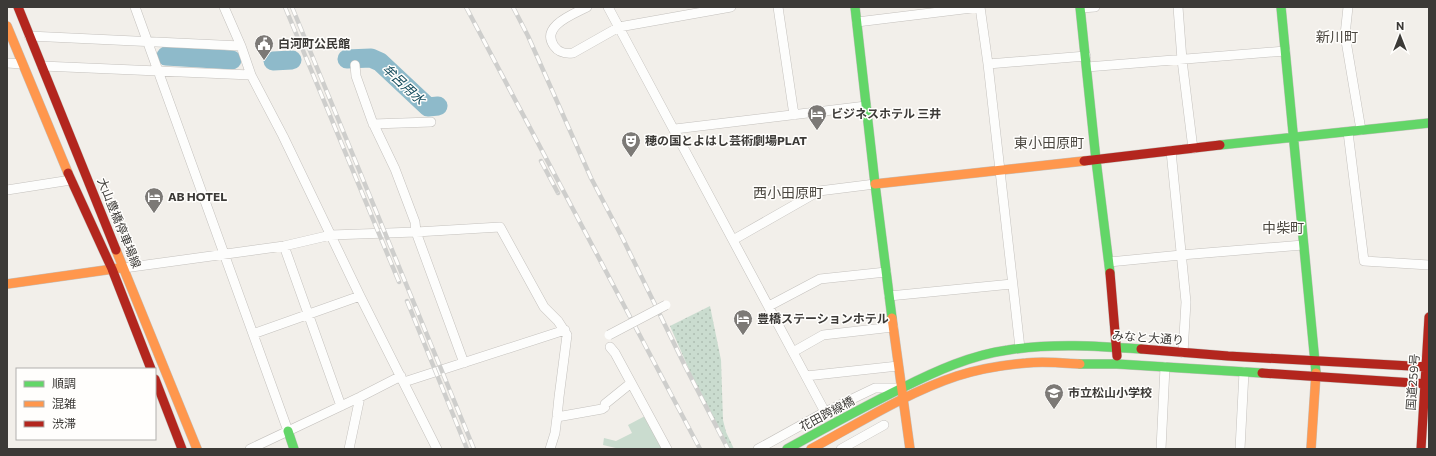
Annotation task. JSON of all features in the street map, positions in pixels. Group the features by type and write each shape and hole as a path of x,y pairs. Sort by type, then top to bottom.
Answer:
{"main road":[{"name":"大山豊橋停車場線","path":"18,7 197,449"},
{"path":"855,7 875,184 910,449"},
{"path":"1280,7 1316,376 1312,449"},
{"path":"1080,8 1096,160 1109,262 1117,364"},
{"name":"大山豊橋停車場線","path":"8,31 71,180 112,269 151,368"},
{"path":"875,184 1429,123"},
{"path":"7,284 124,268"},
{"name":"国道259号","path":"1421,449 1429,317"},
{"name":"みなと大通り","path":"878,400 947,367 984,355 1020,348 1056,346 1116,348 1427,367"},
{"path":"904,400 932,386 952,379 987,369 1027,363 1117,364 1426,384"},
{"path":"156,382 182,449"},
{"name":"花田跨線橋","path":"787,449 878,400"},
{"name":"花田跨線橋","path":"811,449 880,411 904,400"},
{"path":"288,431 294,449"}],"street":[{"path":"135,7 288,431"},
{"path":"224,7 241,46 251,75 283,136 360,296 437,449"},
{"path":"587,7 557,24 552,30 550,37 553,45 564,54 573,54 619,28 731,7"},
{"path":"608,7 675,129 825,412"},
{"path":"778,7 794,115"},
{"path":"857,22 980,7 988,64 1020,348"},
{"path":"1080,8 1094,7"},
{"path":"1178,7 1182,60 1193,149"},
{"path":"1348,7 1345,36 1361,130"},
{"path":"31,40 147,41 241,46"},
{"path":"1087,67 1285,51"},
{"path":"988,64 1086,56"},
{"path":"7,63 22,63"},
{"path":"41,65 251,75"},
{"path":"355,65 360,86 373,124 395,169 415,222 416,232 464,363"},
{"path":"675,129 866,106"},
{"path":"373,124 431,122"},
{"path":"1348,132 1364,261 1429,265"},
{"path":"1171,152 1186,302 1183,353"},
{"path":"7,190 71,180"},
{"path":"733,240 819,191 875,184"},
{"path":"124,268 284,246 331,235 500,227 544,307 558,321 566,335 555,433 550,449"},
{"path":"1109,262 1303,245"},
{"path":"284,246 341,406"},
{"path":"769,306 820,279 886,272"},
{"path":"889,296 1012,284"},
{"path":"253,334 360,296"},
{"path":"609,335 666,305"},
{"path":"793,352 823,335 893,327"},
{"path":"250,449 360,397 402,379 464,363 564,330"},
{"path":"610,347 616,353 667,449"},
{"path":"806,376 898,366"},
{"path":"1161,449 1165,367"},
{"path":"1240,449 1244,372"},
{"path":"557,417 582,412 594,412 602,409 605,407 605,404 631,383"},
{"path":"758,449 825,412 875,388 902,388"},
{"path":"349,449 360,397"},
{"path":"841,449 884,425"}],"green space":[{"path":"710,306 721,360 723,420 726,432 734,449 730,449 691,374 670,326"},
{"path":"645,416 663,449 620,449 603,445 604,438 616,441 632,433 628,425"}],"waterway":[{"name":"牟呂用水","path":"166,56 232,60"},
{"name":"牟呂用水","path":"347,59 371,58 380,62 428,107 438,106"},
{"name":"牟呂用水","path":"273,61 292,60"}],"railway":[{"path":"285,7 399,282"},
{"path":"292,7 474,449"},
{"path":"466,7 700,449"},
{"path":"513,7 528,36 591,178 728,449"},
{"path":"541,161 558,193"},
{"path":"407,301 467,449"}],"traffic: fast":[{"path":"855,7 892,318"},
{"path":"1080,7 1096,160 1110,273"},
{"path":"1281,7 1316,373"},
{"path":"1220,145 1429,123"},
{"path":"787,449 858,410 915,382 954,364 994,352 1041,346 1091,346 1141,349"},
{"path":"1080,364 1117,364 1262,373"},
{"path":"288,431 294,449"}],"traffic: slow":[{"path":"7,26 68,173"},
{"path":"875,184 1084,161"},
{"path":"116,250 197,449"},
{"path":"7,284 120,268"},
{"path":"892,318 910,449"},
{"path":"811,449 901,400 957,376 974,371 1026,363 1047,362 1080,364"},
{"path":"1311,449 1316,373"}],"traffic: jam":[{"path":"18,7 116,250"},
{"path":"1084,161 1220,145"},
{"path":"68,173 112,269 151,368"},
{"path":"1110,273 1117,356"},
{"path":"1421,449 1429,317"},
{"path":"1141,349 1228,356 1429,367"},
{"path":"1262,373 1429,384"},
{"path":"156,382 182,449"}],"place":[{"name":"白河町公民館","path":"264,61"},
{"name":"ビジネスホテル 三井","path":"817,131"},
{"name":"穂の国とよはし芸術劇場PLAT","path":"631,158"},
{"name":"AB HOTEL","path":"154,214"},
{"name":"豊橋ステーションホテル","path":"743,336"},
{"name":"市立松山小学校","path":"1054,410"}],"district":[{"name":"新川町","path":"1337,37"},
{"name":"東小田原町","path":"1049,143"},
{"name":"西小田原町","path":"788,193"},
{"name":"中柴町","path":"1283,228"}]}
